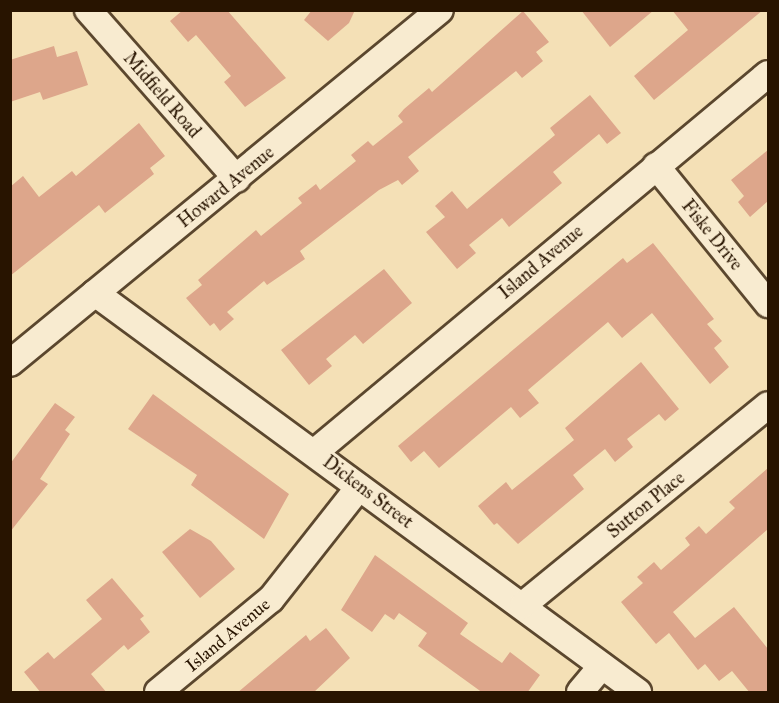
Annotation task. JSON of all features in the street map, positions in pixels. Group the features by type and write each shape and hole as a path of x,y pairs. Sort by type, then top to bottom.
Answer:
{"street":[{"name":"Midfield Road","path":"88,10 237,179"},
{"name":"Howard Avenue","path":"10,363 237,179 440,10"},
{"name":"Island Avenue","path":"315,452 768,74"},
{"name":"Fiske Drive","path":"656,166 768,304"},
{"name":"Dickens Street","path":"95,293 315,452 358,487 523,605 638,693"},
{"name":"Sutton Place","path":"523,605 768,405"},
{"name":"Island Avenue","path":"158,693 272,599 358,487"},
{"path":"580,693 603,666"}],"building":[{"path":"183,10 227,10 286,78 245,107 224,82 231,76 196,35 188,42 170,21"},
{"path":"312,10 355,10 349,23 328,41 304,20"},
{"path":"581,10 654,10 610,47"},
{"path":"672,10 763,10 654,100 634,76 688,30"},
{"path":"523,11 549,42 536,52 543,61 522,78 516,71 408,157 419,171 402,185 398,180 379,190 300,251 305,259 267,285 264,281 227,312 234,319 220,331 214,323 210,326 186,298 202,285 198,280 256,230 261,236 302,203 298,198 316,184 320,190 356,161 351,155 368,141 373,146 403,122 398,116 404,109 429,88 432,92"},
{"path":"54,46 57,57 77,51 88,85 43,100 40,92 10,102 10,60"},
{"path":"590,95 621,133 607,144 599,134 553,172 562,183 509,227 502,218 469,245 476,253 457,269 426,232 445,217 435,206 452,191 467,209 555,135 550,128"},
{"path":"139,123 165,156 150,168 154,174 105,213 99,205 10,276 10,187 23,176 39,197 72,171 76,176"},
{"path":"768,150 768,201 750,217 738,202 744,196 731,180"},
{"path":"653,243 714,319 707,324 722,341 714,348 729,367 710,384 652,313 622,338 608,322 528,390 539,403 520,418 511,407 439,468 424,451 411,462 398,446 623,258 627,263"},
{"path":"384,269 412,303 363,344 355,335 326,359 332,366 309,385 281,350"},
{"path":"641,362 679,409 665,421 659,414 627,439 633,447 615,462 605,449 573,475 584,489 518,544 497,523 494,525 478,506 506,482 512,490 574,440 565,428"},
{"path":"153,394 289,494 264,539 191,485 197,475 128,429"},
{"path":"55,403 75,417 65,430 70,434 40,479 48,484 10,532 10,464"},
{"path":"768,468 768,529 673,612 695,638 734,607 768,649 768,693 750,693 732,671 719,681 705,664 698,670 669,633 656,644 621,602 643,583 637,577 654,562 661,570 690,545 685,538 699,526 706,534 735,508 729,502"},
{"path":"190,529 211,541 235,569 200,598 162,552"},
{"path":"375,555 468,623 460,634 502,663 510,652 540,675 527,693 483,693 418,646 427,633 399,613 394,620 385,614 372,632 341,610"},
{"path":"112,578 144,616 140,619 150,632 128,650 124,645 91,674 107,693 41,693 24,672 48,652 54,659 102,619 86,600"},
{"path":"326,628 350,658 313,693 237,693 306,635 310,641"}]}
